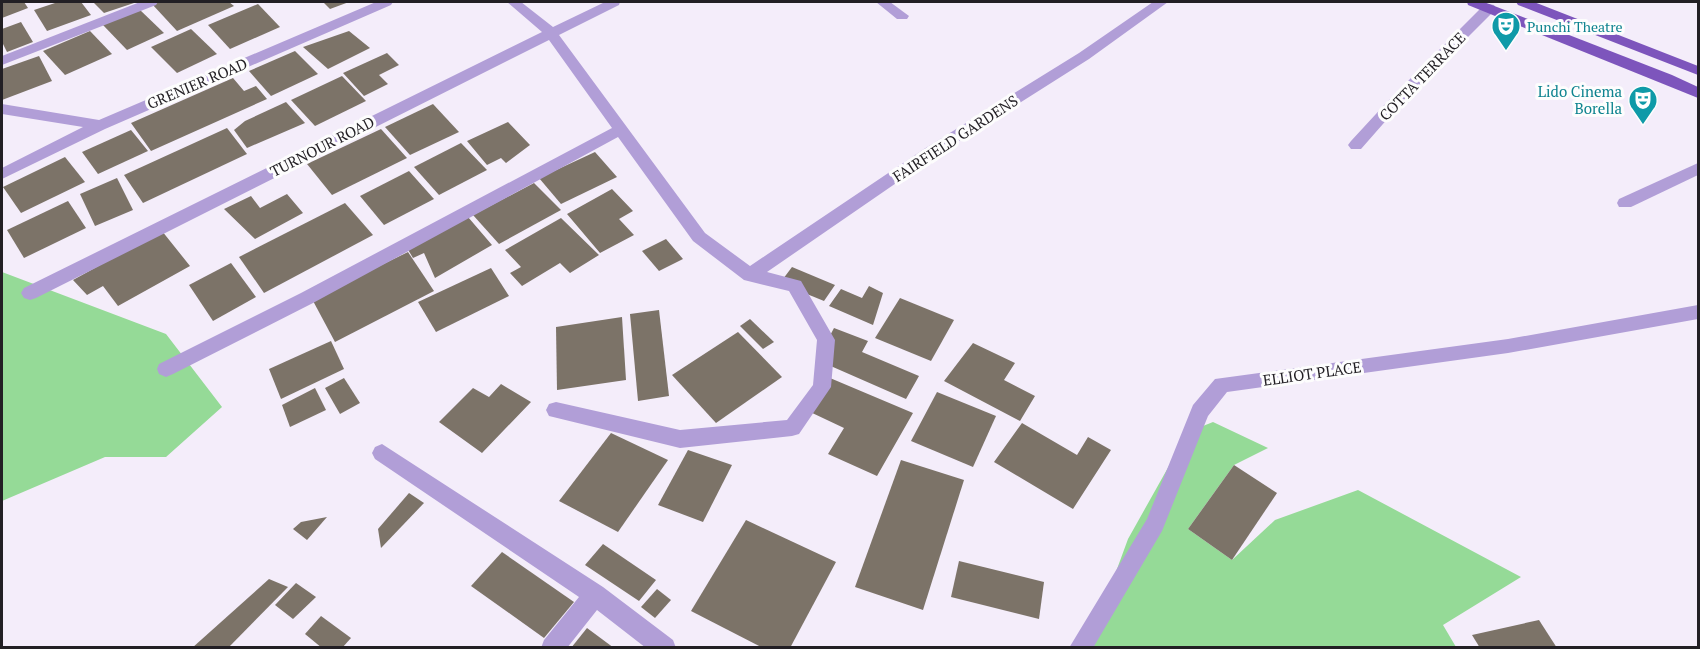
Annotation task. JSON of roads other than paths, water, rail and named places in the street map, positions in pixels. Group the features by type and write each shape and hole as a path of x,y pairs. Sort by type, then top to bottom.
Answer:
{"main road":[{"path":"1473,2 1667,78 1698,93"},
{"path":"1523,2 1698,71"}],"street":[{"path":"2,61 151,2"},
{"name":"GRENIER ROAD","path":"2,174 100,125 386,2"},
{"path":"513,2 550,32 699,237 750,275 795,286 826,340 822,387 792,428 680,439 556,410"},
{"name":"TURNOUR ROAD","path":"30,292 614,2"},
{"path":"882,2 902,16"},
{"name":"FAIRFIELD GARDENS","path":"750,275 929,153 1084,56 1161,2"},
{"name":"COTTA TERRACE","path":"1356,145 1392,105 1489,8"},
{"path":"2,109 100,125"},
{"path":"166,369 308,298 620,130"},
{"path":"1625,203 1698,169"},
{"name":"ELLIOT PLACE","path":"1080,648 1155,524 1200,411 1222,385 1508,346 1698,312"},
{"path":"382,453 595,595 665,648"},
{"path":"552,648 595,595"}],"place":[{"name":"Punchi Theatre","path":"1506,52"},
{"name":"Lido Cinema Borella","path":"1643,126"}]}
